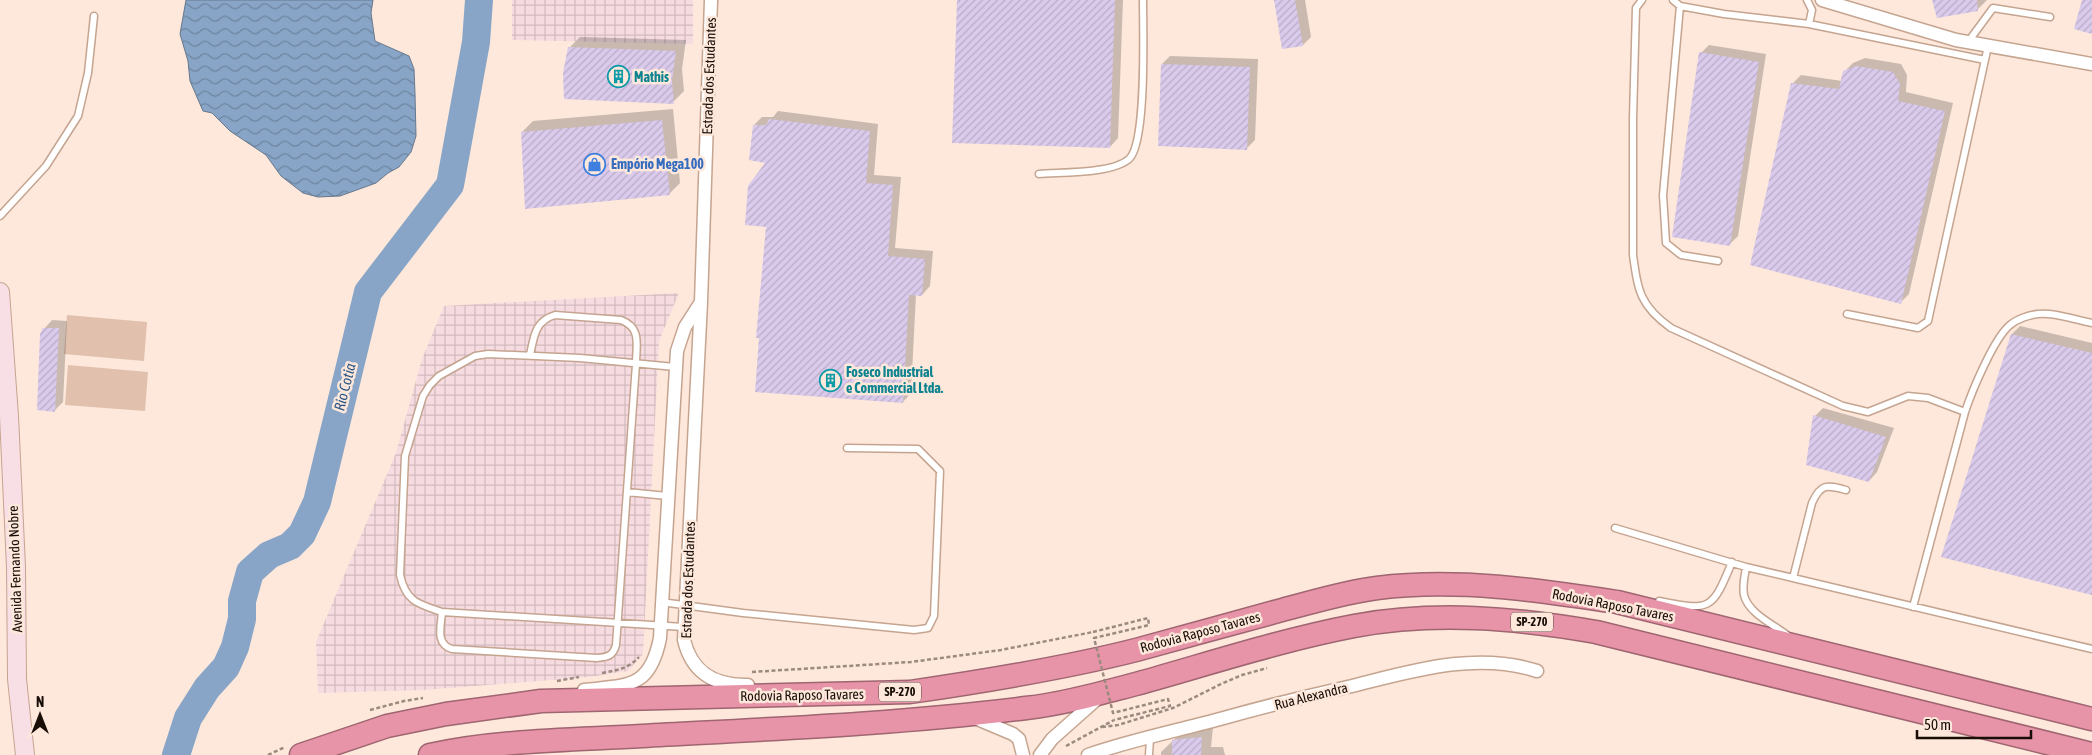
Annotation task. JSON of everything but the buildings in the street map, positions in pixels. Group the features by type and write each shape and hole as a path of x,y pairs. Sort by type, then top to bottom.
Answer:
{"highway":[{"name":"Rodovia Raposo Tavares","path":"301,755 387,726 446,714 542,701 910,692 1066,666 1134,650 1328,598 1376,588 1446,585 1494,586 1549,591 1618,602 1806,650 2092,719"},
{"name":"SP-270","path":"430,755 500,744 908,721 1031,708 1104,692 1356,626 1419,619 1478,617 1541,622 1596,632 2092,754"},
{"path":"2025,702 2092,708"}],"main road":[{"name":"Avenida Fernando Nobre","path":"0,292 17,679 25,755"}],"street":[{"name":"Estrada dos Estudantes","path":"711,0 701,302 684,627 687,652 692,662 706,675 728,685 842,683 910,692"},
{"path":"1822,0 1968,42 2092,64"},
{"name":"Estrada dos Estudantes","path":"446,714 509,700 626,685 637,681 653,665 660,638 675,368 680,339 701,302"},
{"path":"675,368 698,369"},
{"name":"Rua Alexandra","path":"1088,755 1274,704 1415,671 1457,664 1492,662 1517,665 1537,671"},
{"path":"1040,755 1052,740 1104,692"},
{"path":"968,715 1013,734 1019,739 1023,755"}],"lane":[{"path":"1039,174 1102,168 1119,164 1130,158 1136,146 1140,125 1143,0"},
{"path":"1642,0 1636,8 1632,227 1636,277 1642,298 1648,309 1671,328 1855,410 1868,412 1908,396 1928,398 1965,412"},
{"path":"1673,0 1680,6 1724,14 1809,24 1985,60"},
{"path":"1807,0 1812,10 1809,24"},
{"path":"1680,6 1663,195 1666,243 1681,255 1718,261"},
{"path":"1968,42 1993,8 2050,17"},
{"path":"0,216 46,166 78,116 88,73 94,16"},
{"path":"1847,314 1918,328 1928,321 1988,46"},
{"path":"1913,607 1965,412 1996,343 2009,326 2023,317 2039,313 2092,323"},
{"path":"442,612 440,638 441,643 446,647 597,658 608,657 614,652 618,622 636,364 636,330 630,324 612,319 555,315 545,318 535,332 530,355"},
{"path":"675,368 530,355 488,354 475,356 439,376 430,384 423,396 405,456 400,575 403,587 416,603 442,612 684,627"},
{"path":"661,602 914,630 928,628 934,616 940,471 918,449 847,448"},
{"path":"1793,578 1812,503 1817,491 1831,486 1846,490"},
{"path":"627,492 667,496"},
{"path":"1615,528 1793,578 2092,649"},
{"path":"1654,600 1691,607 1703,606 1720,591 1732,562"},
{"path":"1746,566 1744,595 1748,604 1806,650"},
{"path":"1549,591 1604,592"},
{"path":"1149,755 1150,738"}],"path":[{"path":"749,672 911,662 1001,650 1093,632 1148,618 1149,625 1094,638 1110,703 1113,712 1168,699 1170,706 1114,720 1064,747 1052,740"},
{"path":"1102,727 1118,725 1173,708 1242,675 1275,666"}],"shaded area":[{"path":"512,0 693,0 693,44 512,40"},
{"path":"679,293 659,341 643,654 628,671 589,677 424,690 318,693 316,642 396,453 422,359 444,306"},
{"path":"67,315 147,322 144,361 64,354"},
{"path":"68,365 148,372 145,411 65,405"}],"water":[{"path":"186,0 373,0 371,13 375,41 409,56 414,69 416,136 411,152 399,167 376,183 340,196 318,197 303,193 281,176 266,155 230,131 212,113 203,111 190,81 188,61 180,34"}],"waterway":[{"name":"Rio Cotia","path":"176,755 188,718 207,688 226,667 235,647 242,619 242,601 250,572 269,555 290,546 302,534 317,502 368,292 450,185 476,42 479,0"}],"place":[{"name":"Mathis","path":"618,77"},
{"name":"Empório Mega100","path":"595,164"},
{"name":"Foseco Industrial e Commercial Ltda.","path":"830,380"}]}
